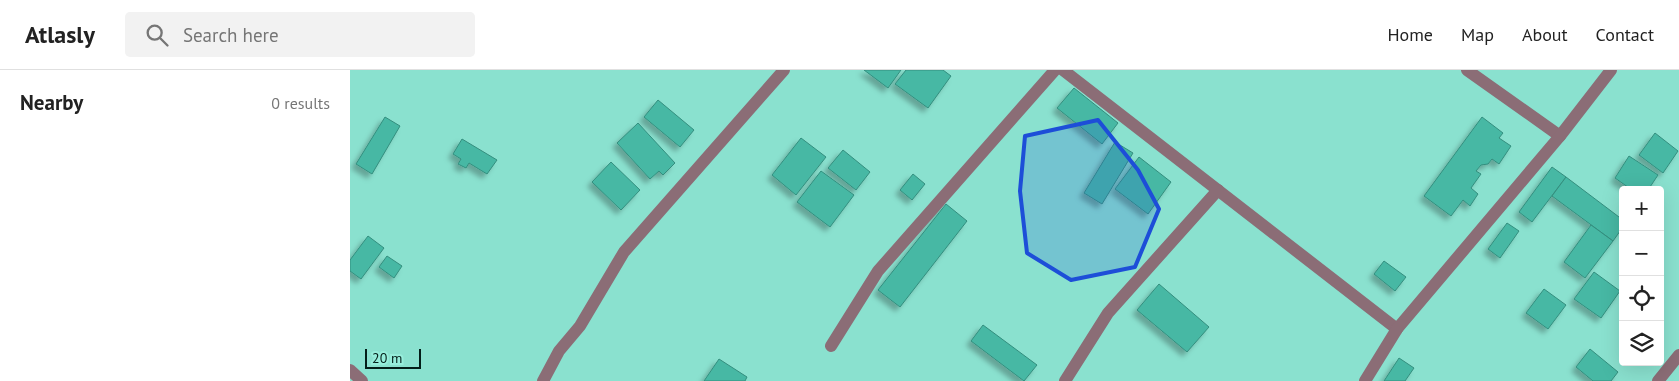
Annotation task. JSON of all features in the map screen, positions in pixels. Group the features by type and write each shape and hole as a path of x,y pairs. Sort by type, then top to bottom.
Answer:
{"street":[{"path":"543,381 559,351 580,326 624,252 784,70"},
{"path":"831,346 878,271 1054,70"},
{"path":"1063,70 1397,329"},
{"path":"1467,70 1560,136"},
{"path":"1365,381 1397,329 1560,136 1611,70"},
{"path":"1065,381 1108,313 1218,190"},
{"path":"1658,381 1679,355"},
{"path":"350,370 362,381"}],"highlighted area":[{"path":"1098,120 1138,170 1159,209 1135,267 1071,280 1027,253 1020,191 1025,136"}],"building":[{"path":"864,70 901,70 888,88"},
{"path":"906,70 943,70 951,76 928,108 895,84"},
{"path":"1074,88 1118,123 1102,144 1057,108"},
{"path":"658,100 694,130 680,147 644,117"},
{"path":"385,117 400,126 372,174 356,164"},
{"path":"1482,117 1503,133 1499,138 1511,146 1499,164 1492,159 1488,164 1481,165 1476,171 1481,174 1471,188 1478,194 1470,206 1463,200 1451,216 1424,196"},
{"path":"638,123 675,163 663,175 659,171 650,179 617,143"},
{"path":"1655,133 1678,151 1663,173 1639,155"},
{"path":"801,138 826,157 796,195 772,175"},
{"path":"462,139 497,160 487,174 469,163 466,168 458,164 461,159 453,154"},
{"path":"1115,142 1133,153 1102,204 1084,193"},
{"path":"843,150 870,172 856,190 828,168"},
{"path":"1629,156 1658,175 1651,186 1626,186 1615,178"},
{"path":"1139,157 1171,182 1148,214 1115,189"},
{"path":"611,162 640,190 621,210 592,182"},
{"path":"1552,167 1566,177 1532,222 1519,212"},
{"path":"821,171 854,195 830,227 797,202"},
{"path":"913,174 925,184 912,200 900,190"},
{"path":"1566,177 1619,217 1619,233 1613,241 1552,196"},
{"path":"946,204 967,221 900,307 878,290"},
{"path":"1507,223 1519,231 1500,258 1488,249"},
{"path":"1591,225 1613,241 1585,278 1564,262"},
{"path":"368,236 384,248 361,279 350,271 350,260"},
{"path":"387,256 402,266 394,278 379,267"},
{"path":"1384,261 1406,277 1395,291 1374,274"},
{"path":"1594,272 1619,290 1601,318 1574,299"},
{"path":"1159,284 1209,327 1187,352 1137,310"},
{"path":"1544,289 1566,305 1548,329 1526,313"},
{"path":"983,325 1037,365 1024,381 971,341"},
{"path":"1590,349 1618,372 1611,381 1593,381 1576,367"},
{"path":"1399,358 1414,368 1405,381 1384,381"},
{"path":"719,359 747,377 745,381 704,381"}]}
